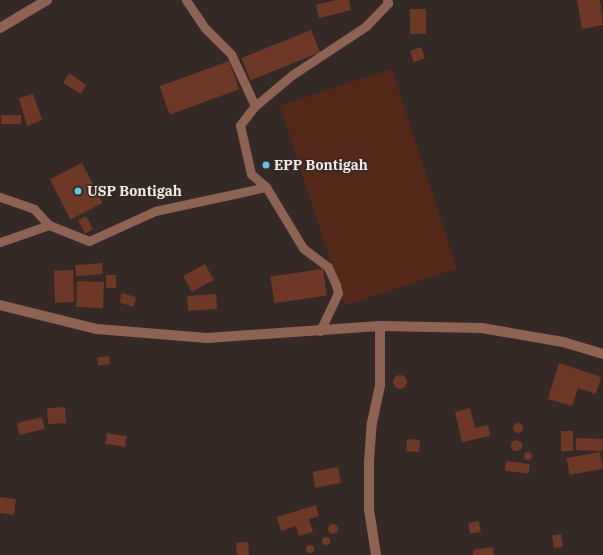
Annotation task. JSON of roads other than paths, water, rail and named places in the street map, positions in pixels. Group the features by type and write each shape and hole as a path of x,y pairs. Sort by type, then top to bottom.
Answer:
{"street":[{"path":"0,28 47,0"},
{"path":"0,304 97,329 207,338 380,326 482,328 563,342 603,354"},
{"path":"376,555 369,509 369,462 372,423 380,386 380,326"}],"lane":[{"path":"186,0 205,28 231,54 255,106"},
{"path":"320,331 338,293 336,285 328,267 303,248 290,231 266,187 251,174 240,125 255,106 292,75 366,26 388,3 387,0"},
{"path":"0,197 34,209 49,225 89,241 156,211 266,187"},
{"path":"0,242 49,225"}],"place":[{"name":"EPP Bontigah","path":"266,165"},
{"name":"USP Bontigah","path":"78,191"}]}
